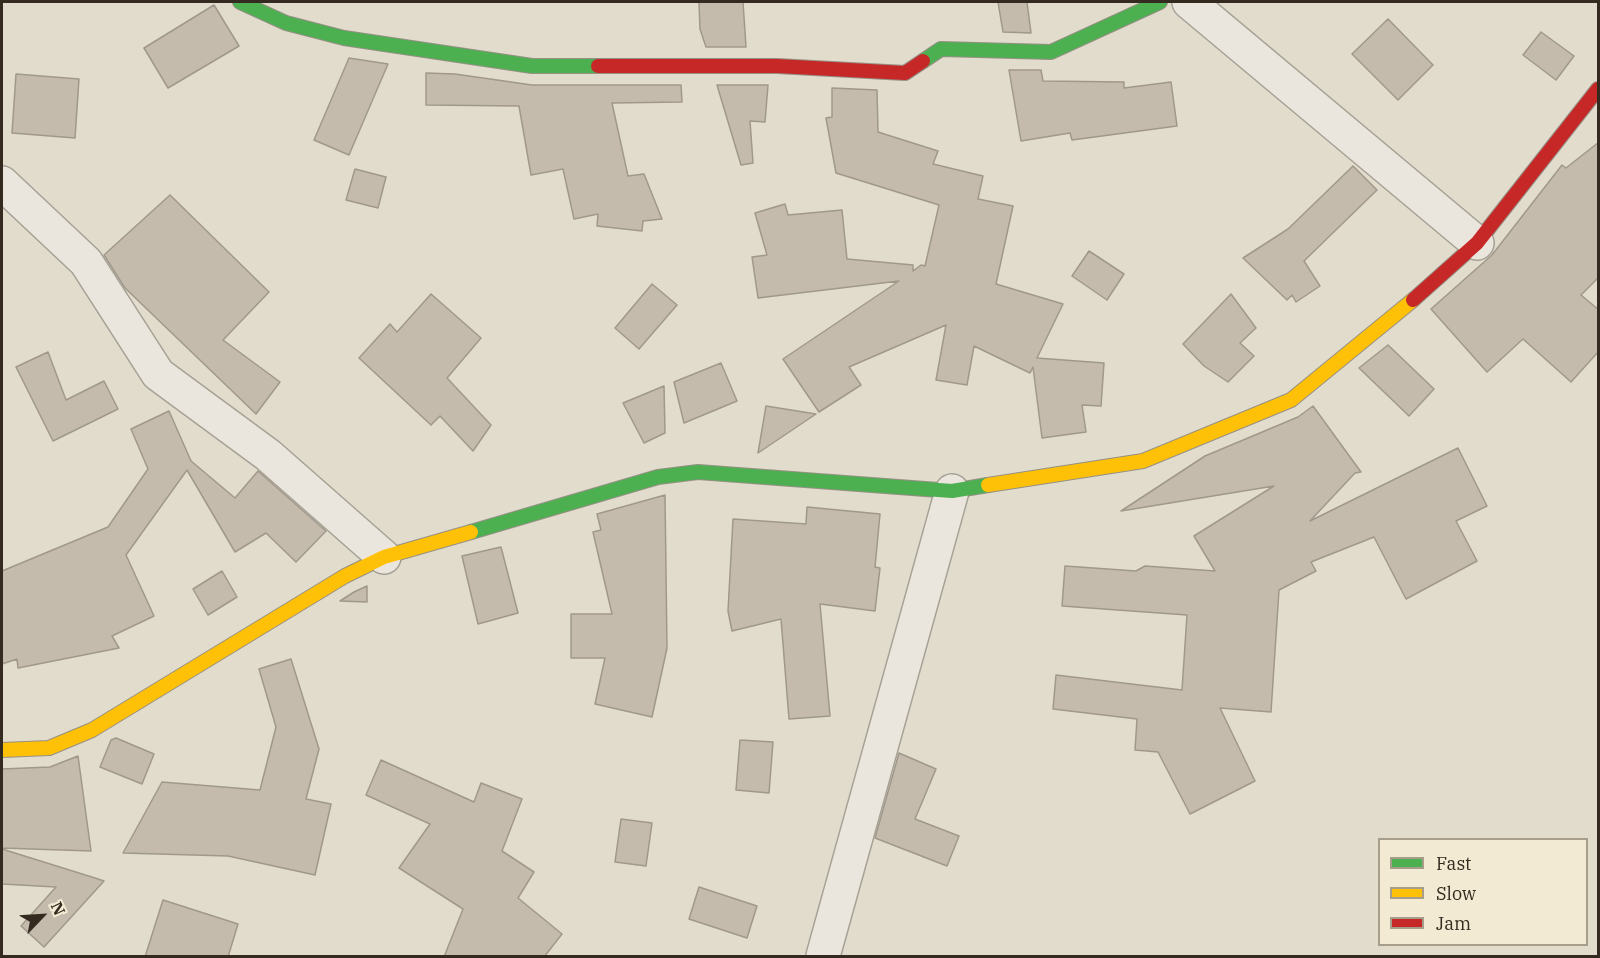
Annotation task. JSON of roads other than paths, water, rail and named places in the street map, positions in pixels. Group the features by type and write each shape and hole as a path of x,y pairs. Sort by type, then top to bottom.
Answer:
{"main road":[{"path":"240,2 286,23 344,38 532,66 777,66 905,73 940,49 1051,52 1160,2"},
{"path":"2,750 49,748 92,730 345,576 384,557 658,477 698,472 952,491 1143,461 1291,400 1419,295 1477,243 1599,89"}],"street":[{"path":"1190,2 1477,243"},
{"path":"2,183 86,262 158,374 268,455 384,557"},
{"path":"823,957 952,491"}]}
